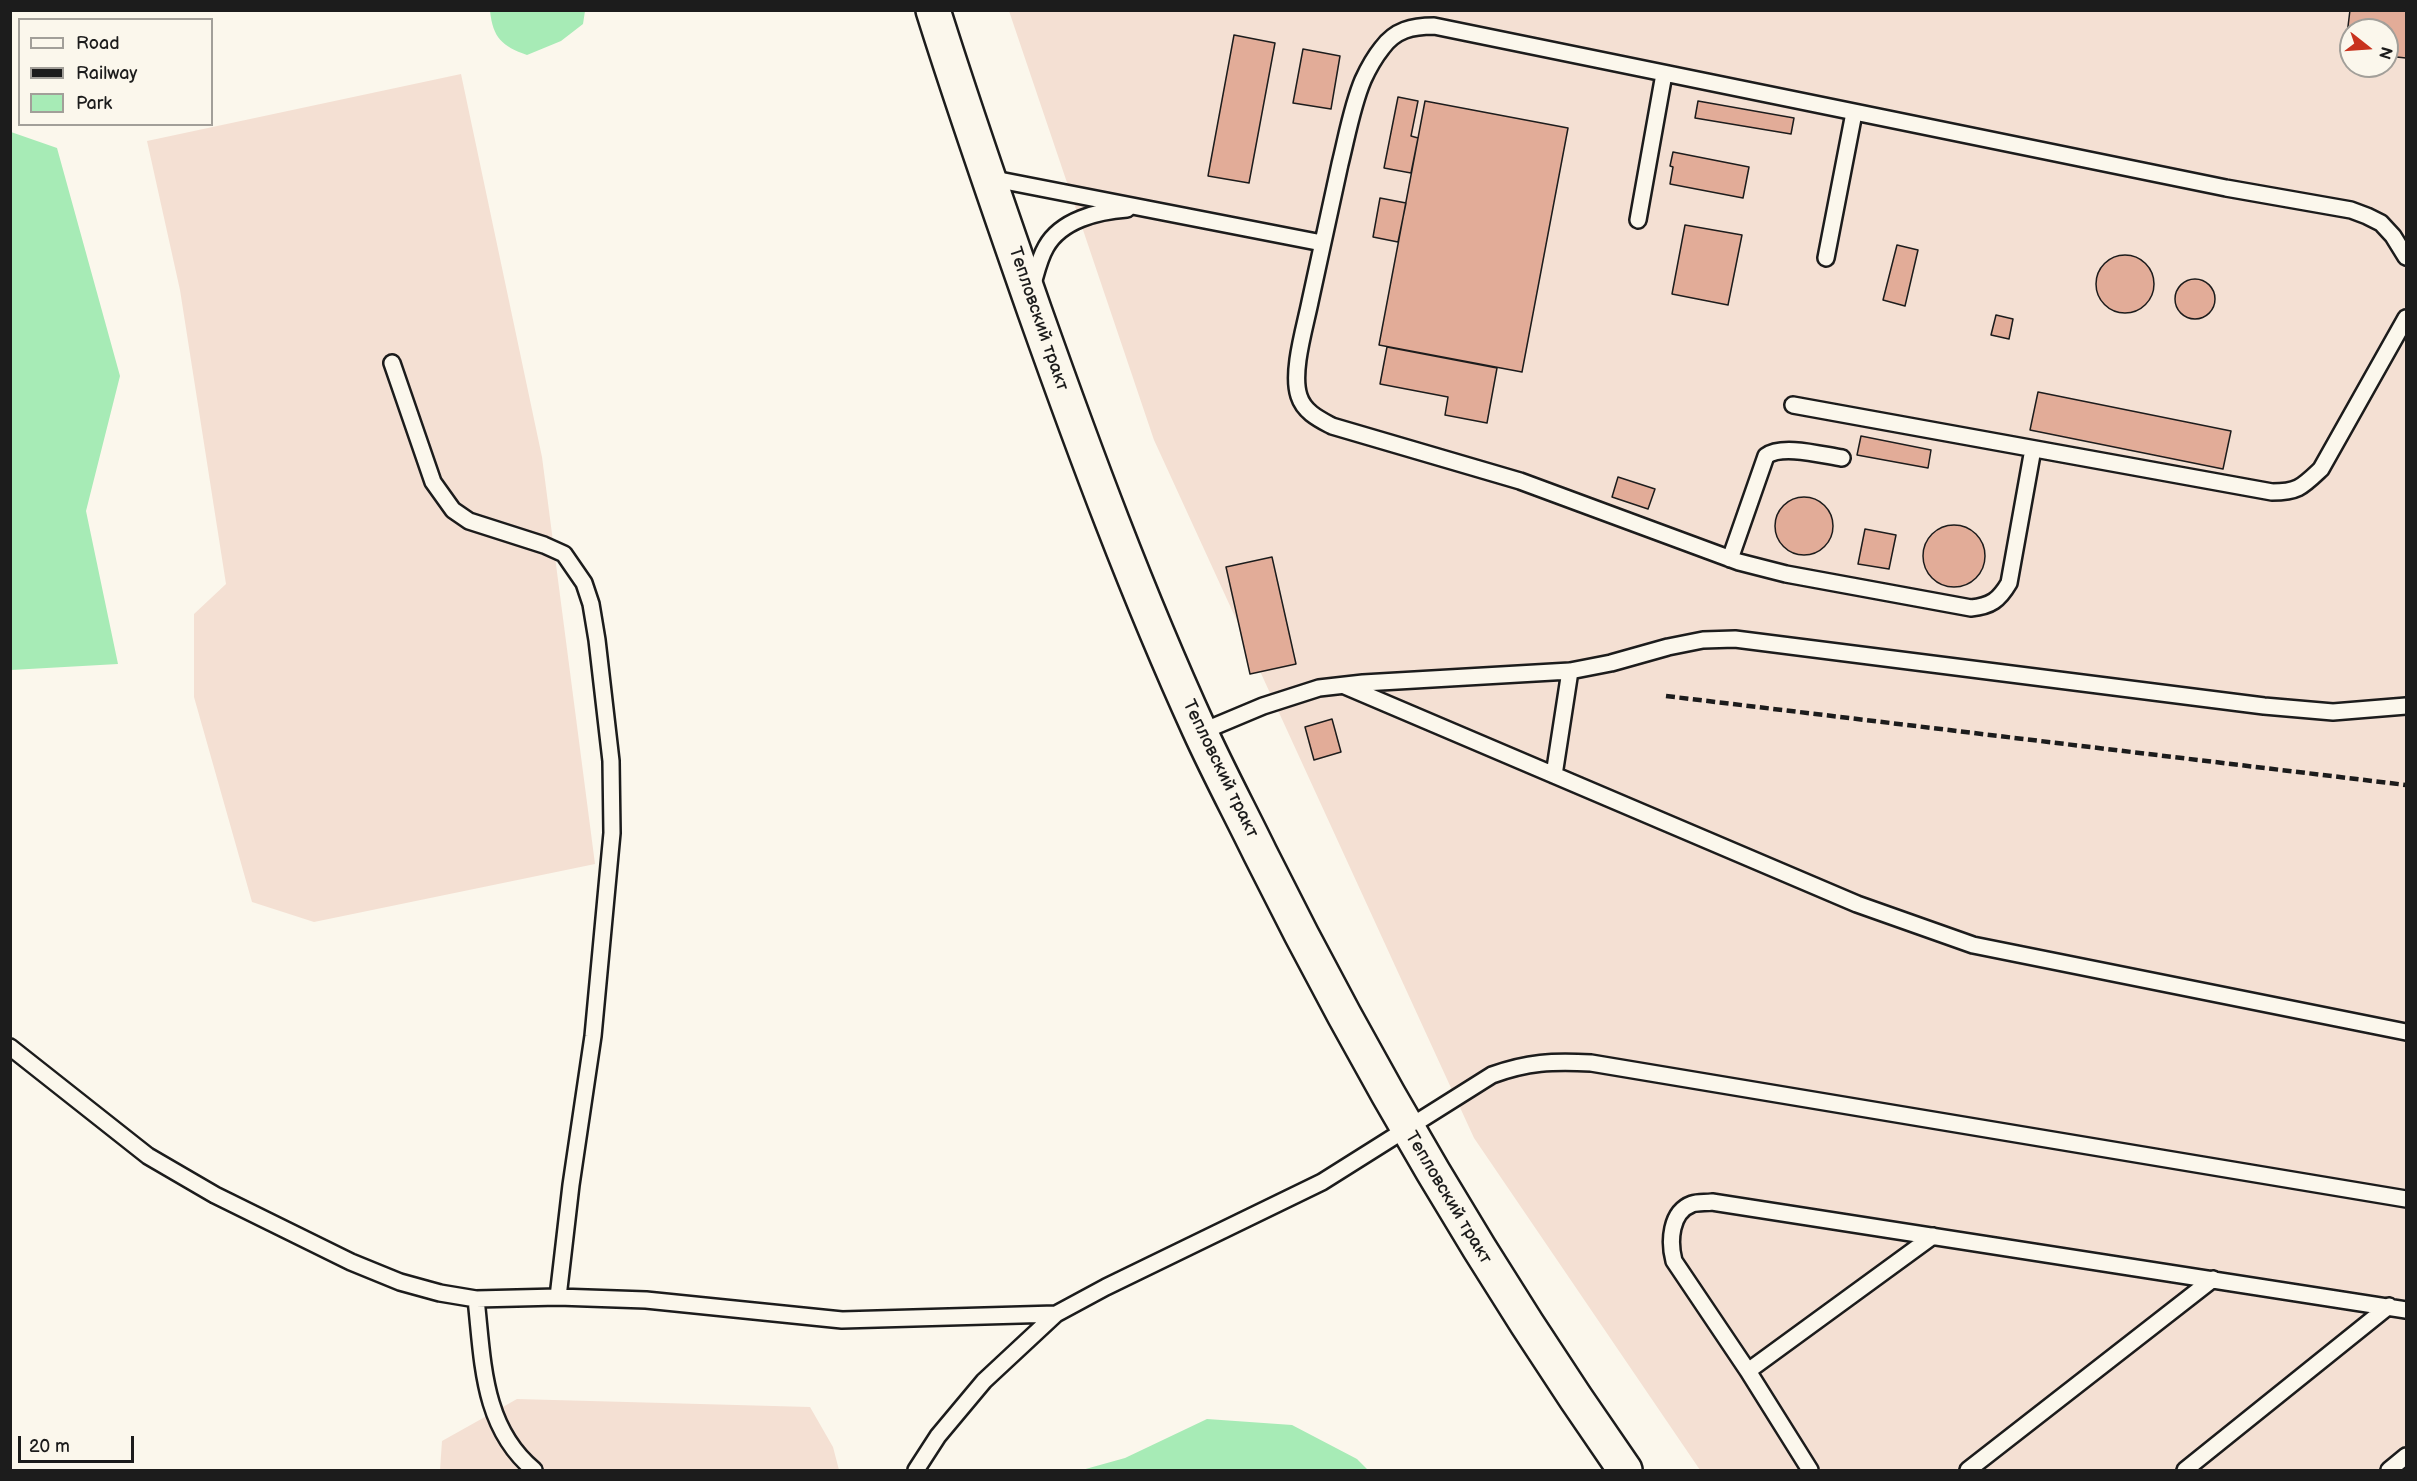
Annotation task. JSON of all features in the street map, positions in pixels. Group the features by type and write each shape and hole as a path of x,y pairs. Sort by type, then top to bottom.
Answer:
{"main road":[{"name":"Тепловский тракт","path":"933,10 1029,296 1116,531 1158,635 1201,732 1306,945 1407,1129 1490,1266 1576,1400 1625,1470"}],"lane":[{"path":"2033,449 2009,583 2000,598 1987,607 1971,608 1786,574 1730,559 1520,481 1332,426 1317,418 1303,403 1297,383 1299,361 1322,243 1363,80 1383,46 1392,37 1414,26 1434,26 2214,186 2351,210 2381,223 2393,236 2406,257"},
{"path":"1638,220 1664,74"},
{"path":"1826,258 1854,113"},
{"path":"989,178 1322,243"},
{"path":"1029,296 1044,249 1060,231 1071,223 1092,215 1112,210 1145,208"},
{"path":"1793,405 2272,492 2291,492 2305,484 2321,469 2406,318"},
{"path":"392,363 433,482 453,510 469,521 544,545 564,554 584,583 592,613 611,761 612,833 593,1036 571,1185 558,1297"},
{"path":"1730,559 1766,456 1773,451 1784,450 1842,458"},
{"path":"1201,732 1272,703 1319,688 1341,684 1570,671 1703,640 1735,639 2264,706 2333,712 2406,706"},
{"path":"1554,775 1570,671"},
{"path":"1341,684 1857,904 1973,945 2406,1032"},
{"path":"10,1047 148,1156 215,1195 351,1262 400,1282 440,1293 476,1299 558,1297 646,1300 842,1320 1056,1314"},
{"path":"916,1470 938,1436 984,1381 1056,1314 1322,1182 1492,1075 1520,1065 1557,1061 1591,1063 2406,1199"},
{"path":"1810,1470 1748,1371 1674,1261 1670,1244 1672,1230 1680,1214 1690,1205 1712,1202 2406,1310"},
{"path":"1748,1371 1933,1236"},
{"path":"1968,1470 2212,1279"},
{"path":"476,1299 489,1400 501,1431 525,1463 534,1470"},
{"path":"2185,1470 2389,1306"},
{"path":"2389,1470 2406,1456"}],"shaded area":[{"path":"1009,11 2406,11 2406,1470 1700,1470 1474,1138 1154,440"},
{"path":"461,74 542,457 595,864 314,922 252,902 194,697 194,614 226,584 180,290 147,141"},
{"path":"517,1399 810,1407 833,1447 839,1470 440,1470 442,1441"}],"green space":[{"path":"490,10 585,11 583,24 561,41 527,55 500,40 491,20"},
{"path":"11,132 57,148 120,376 86,511 118,664 11,670"},
{"path":"1207,1419 1292,1425 1357,1459 1368,1470 1082,1470 1125,1458"}],"building":[{"path":"2350,10 2406,10 2406,58 2399,57 2399,18 2349,18"},
{"path":"1234,35 1275,43 1249,183 1208,176"},
{"path":"1303,49 1340,56 1331,109 1293,103"},
{"path":"1398,97 1418,101 1411,136 1418,138 1411,173 1384,168"},
{"path":"1425,101 1568,128 1522,372 1379,345"},
{"path":"1698,101 1794,118 1791,134 1695,118"},
{"path":"1673,152 1749,167 1743,198 1670,184"},
{"path":"1380,198 1406,203 1398,242 1373,237"},
{"path":"1685,225 1742,235 1728,305 1672,294"},
{"path":"1897,245 1918,250 1905,306 1883,300"},
{"path":"2119,255 2131,255 2146,263 2154,278 2154,290 2146,305 2131,313 2119,313 2104,305 2096,290 2096,278 2104,263"},
{"path":"2195,279 2209,285 2215,299 2209,313 2195,319 2181,313 2175,299 2181,285"},
{"path":"1996,315 2013,319 2009,339 1991,335"},
{"path":"1387,347 1497,368 1487,423 1445,415 1448,397 1380,384"},
{"path":"2038,392 2231,431 2223,469 2030,430"},
{"path":"1861,436 1931,450 1928,468 1857,455"},
{"path":"1618,477 1655,489 1648,509 1612,497"},
{"path":"1798,497 1810,497 1825,505 1833,520 1833,532 1825,547 1810,555 1798,555 1783,547 1775,532 1775,520 1783,505"},
{"path":"1954,525 1971,530 1976,534 1980,539 1985,556 1980,573 1976,578 1971,582 1954,587 1937,582 1932,578 1928,573 1923,556 1928,539 1932,534 1937,530"},
{"path":"1865,529 1896,535 1889,569 1858,564"},
{"path":"1272,557 1296,664 1250,674 1226,567"},
{"path":"1332,719 1341,752 1314,760 1305,727"}],"railway":[{"path":"1666,696 2406,785"}]}
